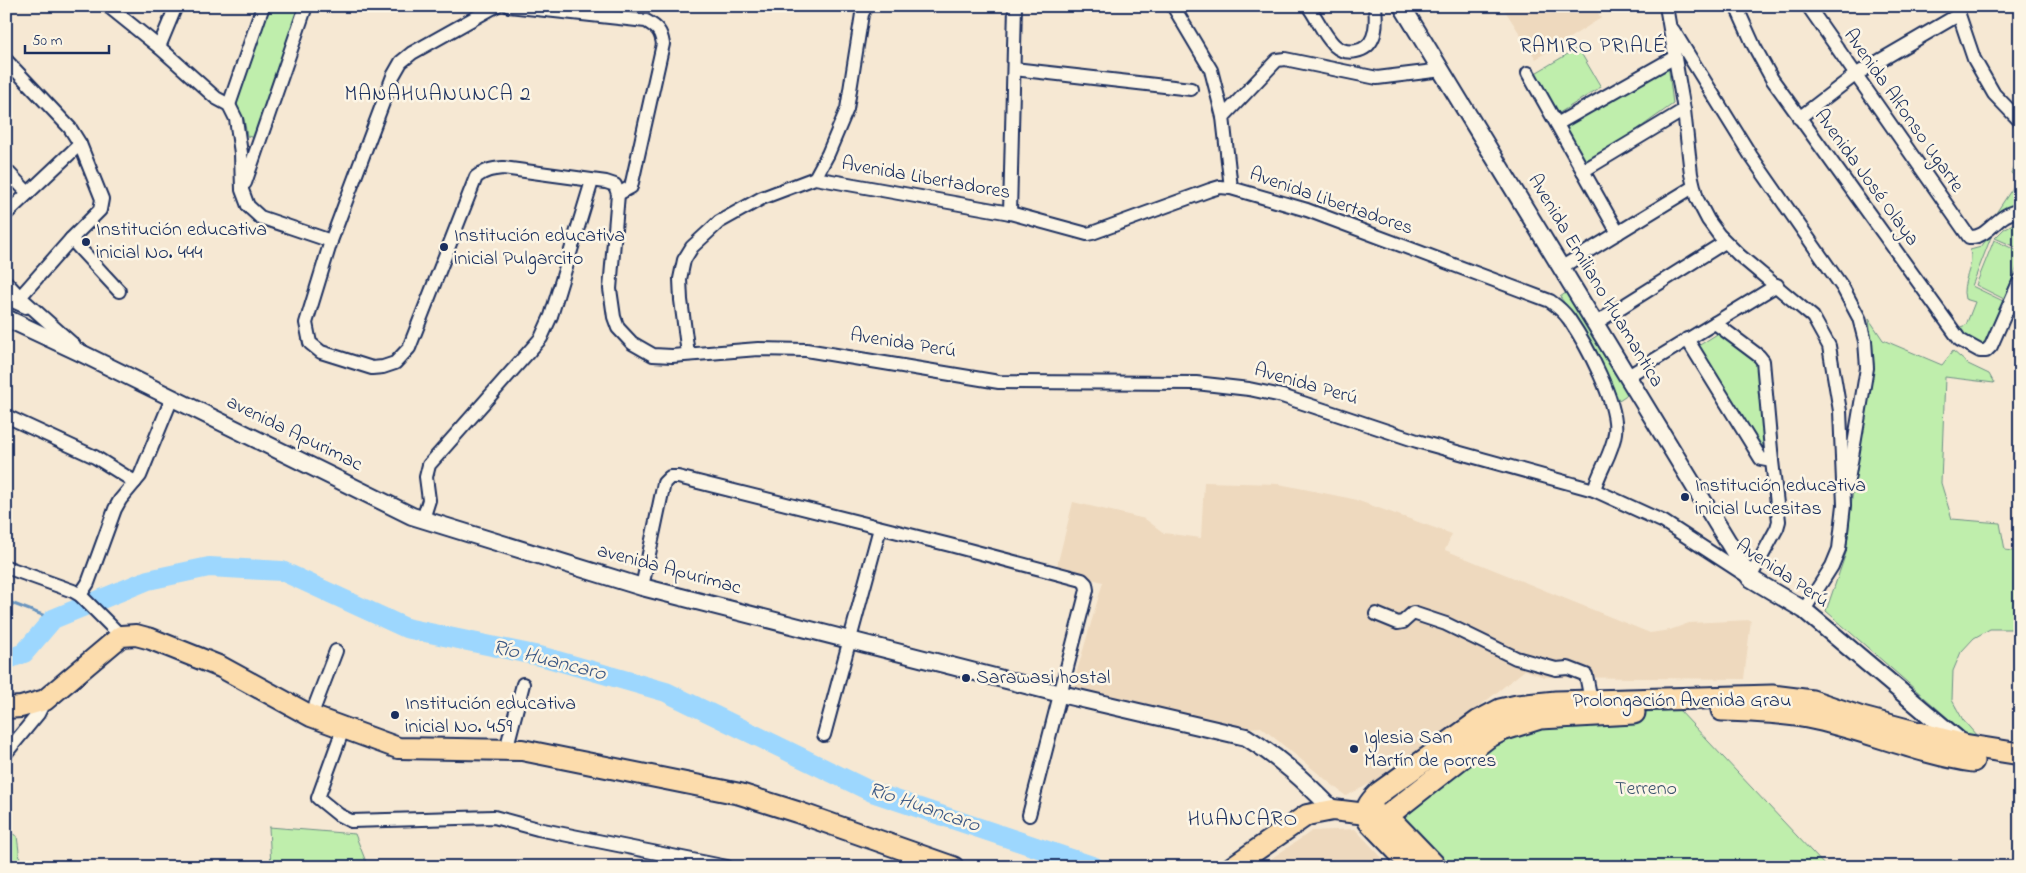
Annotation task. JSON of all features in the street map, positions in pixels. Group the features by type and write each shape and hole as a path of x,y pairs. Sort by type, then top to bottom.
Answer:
{"highway":[{"name":"Prolongación Avenida Grau","path":"1373,814 1488,737 1538,711 1589,705 1679,710 1742,704 1816,718 1914,748 1966,753 2020,754"},
{"name":"Prolongación Avenida Grau","path":"1966,753 2020,768"},
{"path":"1373,814 1413,867"},
{"path":"1373,814 1436,867"}],"main road":[{"path":"6,708 45,700 102,649 116,631 150,638 222,668 311,716 398,748 522,750 740,794 953,867"},
{"path":"1232,867 1307,815 1333,810 1373,814"}],"street":[{"path":"108,6 159,47 216,98 229,105 236,119 241,153 242,190 248,206 260,217 331,242"},
{"path":"159,47 176,6"},
{"path":"229,105 263,6"},
{"path":"242,190 306,6"},
{"path":"496,6 412,53 401,62 393,76 331,242 306,322 310,343 321,352 372,368 395,363 409,348 476,177 483,172 492,168 503,168 606,182 615,185 618,194 631,187 662,44 661,34 656,27 646,21 509,6"},
{"path":"815,178 828,154 847,109 862,14 866,6"},
{"path":"1010,213 1015,6"},
{"path":"1173,6 1211,70 1223,117 1231,188"},
{"path":"1308,6 1334,45 1343,51 1349,52 1365,48 1373,38 1376,26 1375,6"},
{"name":"Avenida Emiliano Huamantica","path":"1402,6 1750,578"},
{"path":"1666,6 1684,110 1693,187 1708,220 1725,242 1813,317 1829,346 1840,411 1844,505"},
{"name":"Avenida José Olaya","path":"1736,6 1754,46 1772,79 1960,340 1980,351 1986,351 1991,346 2020,280"},
{"name":"Avenida Alfonso Ugarte","path":"1808,6 1969,237 1980,236 2006,214 2020,211"},
{"path":"1799,118 1855,75 1957,11 1974,59 1994,94 2020,121"},
{"path":"1670,25 1752,156 1843,288 1859,318 1865,341 1867,368 1844,505 1839,549 1832,566 1804,610"},
{"path":"1557,124 1675,56"},
{"path":"1223,117 1277,60 1285,59 1377,78 1442,70"},
{"path":"6,60 70,128 80,144 102,199 100,210 71,239 20,297"},
{"path":"1014,69 1191,89"},
{"path":"1528,72 1618,233"},
{"path":"1583,171 1684,110"},
{"path":"6,214 80,144"},
{"path":"6,170 28,193"},
{"name":"Avenida Libertadores","path":"688,354 680,279 684,260 692,246 719,222 762,198 815,178 1010,213 1092,233 1210,190 1231,188 1307,210 1550,301 1560,309 1569,319 1591,358 1613,408 1616,420 1615,434 1594,490"},
{"path":"423,519 429,500 426,477 429,465 541,338 550,316 592,181"},
{"path":"1562,267 1693,187"},
{"name":"Avenida Perú","path":"618,194 610,289 614,317 618,328 632,343 653,355 718,354 758,349 806,350 999,382 1196,383 1249,389 1282,396 1418,441 1594,490 1664,522 1750,578 1804,610 1966,753"},
{"path":"71,239 119,291"},
{"path":"1596,322 1725,242"},
{"path":"6,282 83,354"},
{"path":"1628,376 1777,285"},
{"path":"6,298 35,311"},
{"name":"avenida Apurimac","path":"8,323 83,354 412,516 642,587 1061,694 1246,737 1271,753 1305,780 1333,810"},
{"path":"1715,324 1759,356 1763,362 1779,521 1750,578"},
{"path":"1688,340 1761,459 1772,460"},
{"path":"82,597 115,509 140,476 172,398"},
{"path":"6,416 95,458 135,482"},
{"path":"642,587 664,483 670,477 678,477 1082,580 1086,584 1087,590 1029,815"},
{"path":"824,735 880,528"},
{"path":"6,567 73,590 116,631"},
{"path":"1376,614 1398,623 1403,622 1413,613 1446,624 1516,658 1556,669 1568,668 1586,675 1589,705"},
{"path":"311,716 336,651"},
{"path":"506,750 523,684"},
{"path":"6,753 38,714 45,700"},
{"path":"343,729 318,798 339,815 351,821 494,816 538,829 727,867"}],"shaded area":[{"path":"1502,6 1594,6 1601,18 1536,59"},
{"path":"1204,482 1279,484 1353,499 1452,534 1445,550 1650,633 1670,630 1689,623 1751,620 1744,679 1544,677 1525,670 1404,766 1346,796 1261,727 1249,728 1072,688 1103,582 1056,570 1073,502 1145,519 1164,533 1201,538"},
{"path":"1355,829 1391,867 1259,867 1312,831"}],"green space":[{"path":"269,6 302,6 256,138 247,136 244,119 236,106"},
{"path":"1578,48 1601,87 1556,115 1532,75"},
{"path":"1668,64 1673,104 1627,137 1584,161 1565,129 1568,124"},
{"path":"2020,153 2020,206 2007,208 1996,213 2018,180 2011,173"},
{"path":"2016,222 2020,238 2020,249 1995,238 2004,229"},
{"path":"1989,236 1991,237 1972,286 2003,301 1990,341 1984,346 1964,336 1958,328 1966,325 1975,302 1965,299 1964,293 1971,262 1970,250 1981,247"},
{"path":"1994,240 2020,252 2020,260 2004,299 1976,285"},
{"path":"1567,292 1628,394 1619,400 1581,324 1560,297"},
{"path":"1869,319 1883,340 1942,365 1953,351 1968,364 1989,374 1994,383 1945,377 1941,483 1952,519 2000,523 2005,550 2020,552 2020,629 1990,629 1974,638 1961,652 1953,671 1952,700 1963,720 1977,736 1966,734 1826,611 1846,553 1852,498 1874,365"},
{"path":"1722,331 1761,365 1770,455 1761,457 1695,348"},
{"name":"Terreno","path":"1679,710 1826,867 1451,867 1405,818 1492,735 1540,718"},
{"path":"269,827 355,834 368,867 271,867"},
{"path":"6,831 17,836 21,867 6,867"}],"waterway":[{"name":"Río Huancaro","path":"6,660 24,653 53,619 148,580 209,567 282,571 406,628 544,657 666,692 872,792 1095,867"},
{"path":"6,601 53,619"}],"place":[{"name":"Institución educativa inicial No. 444","path":"86,242"},
{"name":"Institución educativa inicial Pulgarcito","path":"444,247"},
{"name":"Institución educativa inicial Lucesitas","path":"1685,497"},
{"name":"Sarawasi hostal","path":"966,678"},
{"name":"Institución educativa inicial No. 459","path":"395,715"},
{"name":"Iglesia San Martín de porres","path":"1354,749"}],"district":[{"name":"RAMIRO PRIALÉ","path":"1593,47"},
{"name":"MANAHUANUNCA 2","path":"438,95"},
{"name":"HUANCARO","path":"1243,820"}]}
